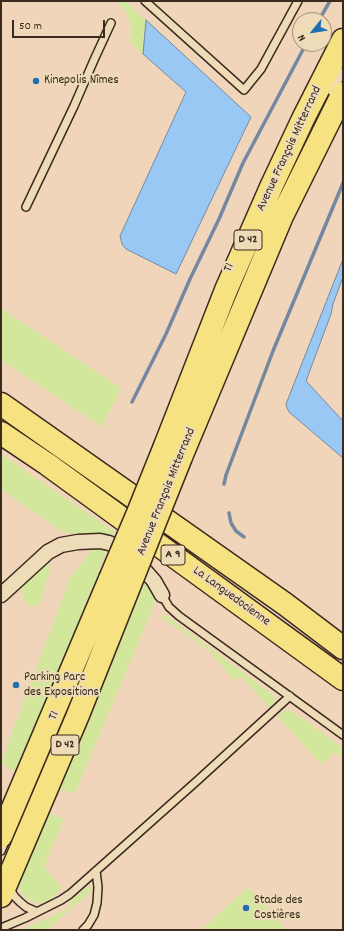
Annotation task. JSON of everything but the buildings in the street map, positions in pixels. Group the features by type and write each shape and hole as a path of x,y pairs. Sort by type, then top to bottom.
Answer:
{"main road":[{"name":"Avenue François Mitterrand","path":"173,452 226,290 272,185 343,40"},
{"name":"Avenue François Mitterrand","path":"1,836 118,587 173,452 336,96"},
{"name":"La Languedocienne","path":"1,404 272,595 343,648"},
{"name":"La Languedocienne","path":"1,433 343,679"},
{"name":"Avenue François Mitterrand","path":"4,890 78,715 118,587"}],"street":[{"path":"1,595 48,552 61,545 78,542 100,541 109,543 130,556 154,581 162,595"}],"lane":[{"path":"145,1 244,90 261,69 298,1"},
{"path":"26,207 74,106 111,22"},
{"name":"T1","path":"173,452 233,291 290,160 343,55"},
{"path":"336,96 343,71"},
{"path":"173,452 184,436 188,422"},
{"path":"97,648 118,587"},
{"name":"T1","path":"1,851 118,587"},
{"path":"162,595 169,607 179,616 343,735"},
{"path":"1,928 61,900 96,871 290,696"},
{"path":"83,930 94,915 98,903 96,871"},
{"path":"4,890 26,907 37,912"}],"green space":[{"path":"116,1 125,1 146,20 143,54 129,42 132,33 126,10"},
{"path":"1,308 121,388 102,427 1,360"},
{"path":"1,454 115,532 112,538 83,537 60,530 1,489"},
{"path":"99,548 107,551 98,571 100,573 19,773 1,763 70,578 91,551"},
{"path":"46,563 49,563 50,569 40,603 36,606 30,606 25,602 19,586"},
{"path":"141,579 156,597 152,610 75,793 58,789"},
{"path":"164,614 273,695 275,698 273,706 270,708 241,676 234,680 208,650 161,617"},
{"path":"288,710 343,748 343,760 335,752 321,764 277,716"},
{"path":"43,810 64,819 44,867 62,888 52,898 44,903 37,903 24,896 15,883"},
{"path":"88,886 92,886 89,893 47,930 21,930 71,906 69,902"},
{"name":"Stade des Costières","path":"248,887 287,930 201,930"}],"water":[{"path":"146,20 251,117 176,274 126,249 122,244 120,236 186,92 143,54"},
{"path":"343,259 343,277 306,381 343,421 343,458 289,412 286,404"}],"waterway":[{"path":"324,12 330,1"},
{"path":"132,402 166,334 243,163 302,52"},
{"path":"224,484 226,475 273,351 343,183"},
{"path":"229,513 231,523 236,531 244,537"}],"place":[{"name":"Kinepolis Nîmes","path":"36,81"},
{"name":"Parking Parc des Expositions","path":"16,685"},
{"name":"Stade des Costières","path":"246,908"}]}
